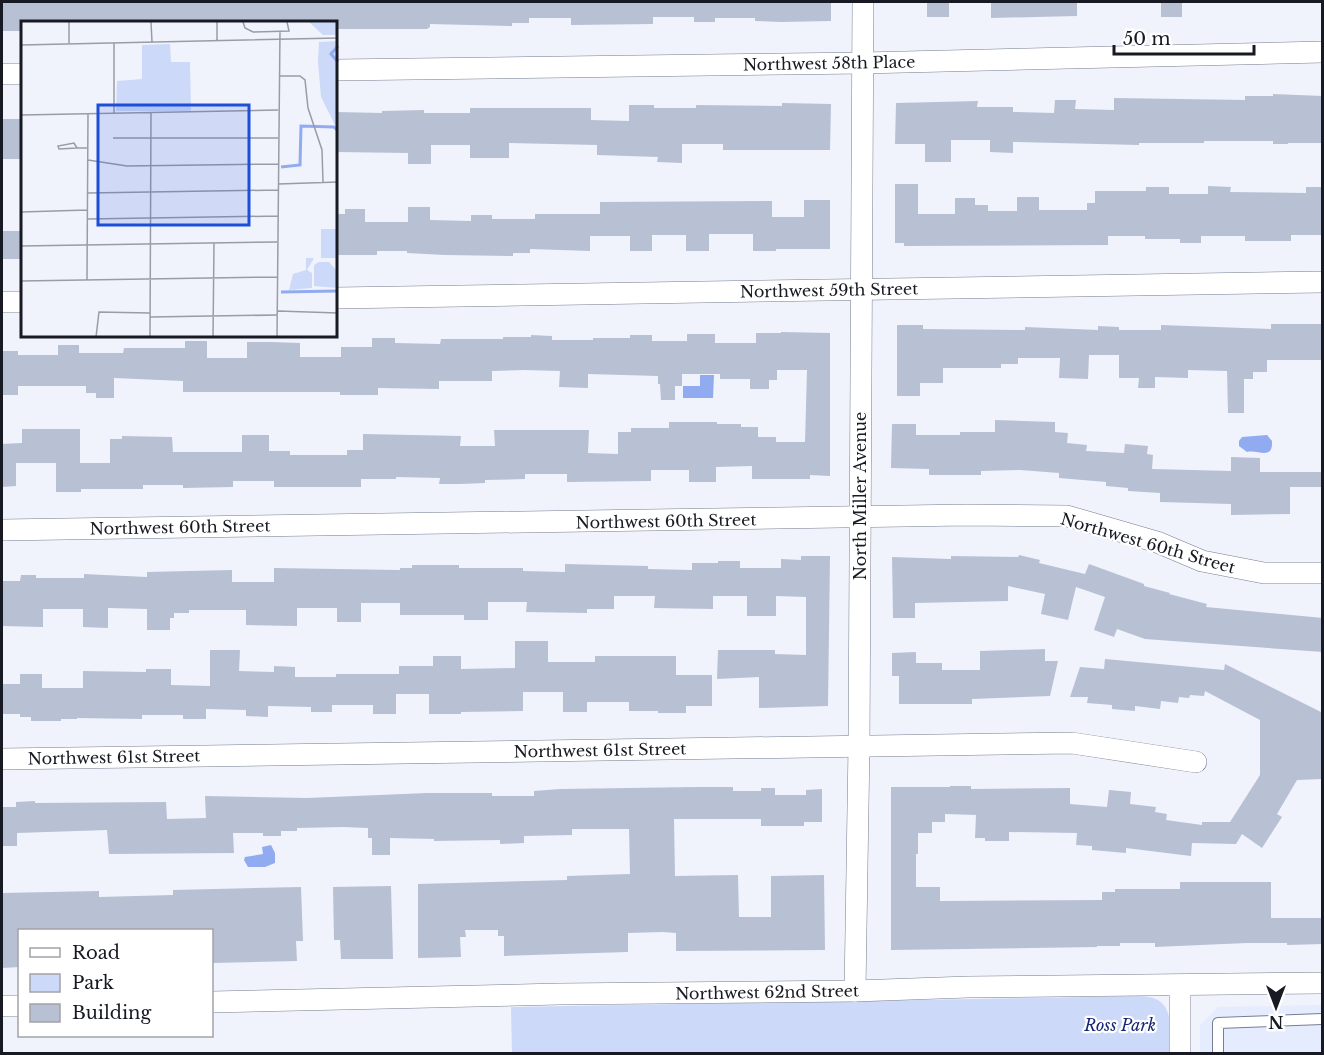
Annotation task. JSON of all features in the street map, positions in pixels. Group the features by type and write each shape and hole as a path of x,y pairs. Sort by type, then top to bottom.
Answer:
{"street":[{"name":"North Miller Avenue","path":"855,991 859,746 863,2"},
{"name":"Northwest 58th Place","path":"338,70 863,63 1323,52"},
{"path":"2,74 21,74"},
{"name":"Northwest 59th Street","path":"338,298 1323,282"},
{"path":"2,302 21,302"},
{"name":"Northwest 60th Street","path":"2,530 967,515 1067,516 1157,542 1202,561 1264,573 1323,573"},
{"name":"Northwest 61st Street","path":"2,759 1072,743 1196,762"},
{"name":"Northwest 62nd Street","path":"213,1002 548,994 1323,983"},
{"path":"1180,986 1180,1053"},
{"path":"2,1006 18,1006"}],"lane":[{"path":"1218,1053 1218,1023 1323,1019"}],"shaded area":[{"path":"1322,1005 1322,1053 1200,1053 1200,1025 1218,1007"}],"green space":[{"name":"Ross Park","path":"1143,996 1154,998 1166,1009 1170,1025 1169,1053 512,1053 511,1007"}],"water":[{"path":"700,375 714,375 713,398 683,398 683,386 700,386"},
{"path":"1267,435 1272,441 1270,451 1247,452 1239,446 1242,437"},
{"path":"271,845 275,853 275,863 265,867 248,867 244,860 245,857 263,854 262,847"}],"building":[{"path":"2,2 831,2 831,21 781,22 755,21 755,18 715,18 715,22 694,22 694,17 653,17 653,24 571,25 571,18 529,18 529,23 512,23 512,26 430,24 427,29 338,29 338,21 21,21 21,31 2,31"},
{"path":"927,2 949,2 949,17 927,17"},
{"path":"991,2 1077,2 1077,16 991,18"},
{"path":"1161,2 1182,2 1182,17 1161,17"},
{"path":"1273,94 1323,96 1323,143 1273,144 1273,141 1204,141 1204,143 1139,143 1139,145 1013,142 1013,153 990,152 990,140 951,140 951,162 925,162 925,144 895,144 896,103 978,101 977,107 1013,107 1013,112 1054,113 1055,100 1076,100 1075,109 1114,110 1114,98 1245,100 1245,96 1273,96"},
{"path":"782,103 831,104 830,150 723,150 723,144 682,144 682,163 657,162 658,157 597,155 597,145 509,143 509,158 470,158 470,145 431,145 431,164 408,164 408,153 338,152 338,112 382,113 382,111 424,110 424,113 470,113 470,108 591,108 591,120 629,121 629,105 654,105 654,108 696,108 696,105 782,106"},
{"path":"2,119 21,119 21,159 2,159"},
{"path":"895,184 918,184 918,214 955,214 955,198 975,198 975,205 988,205 988,211 1017,211 1017,197 1039,197 1039,210 1087,210 1087,203 1095,203 1095,191 1146,191 1146,187 1169,187 1169,194 1208,194 1208,186 1231,187 1230,192 1306,193 1306,187 1323,187 1323,235 1291,235 1291,241 1245,241 1245,236 1201,236 1201,243 1180,243 1180,239 1108,236 1108,245 904,246 904,243 895,243"},
{"path":"804,200 830,200 830,249 753,251 753,234 709,234 709,251 686,251 686,235 652,235 652,251 630,251 630,236 590,236 590,251 530,249 530,253 513,253 513,256 445,255 407,253 407,251 377,251 377,255 338,255 338,214 345,214 345,209 365,209 365,222 408,222 408,207 430,207 430,220 471,221 471,215 492,215 492,219 535,219 535,214 600,214 600,202 772,201 772,217 804,217"},
{"path":"2,231 20,231 20,259 3,259"},
{"path":"1271,324 1323,324 1323,360 1267,360 1267,372 1253,372 1253,379 1244,379 1244,413 1228,413 1227,371 1188,370 1188,378 1155,377 1155,388 1138,388 1139,378 1119,378 1119,355 1089,355 1088,379 1059,378 1060,358 1018,358 1018,364 1001,364 1001,368 943,368 943,383 920,383 920,396 897,396 897,325 923,325 923,329 1025,330 1025,327 1098,330 1098,326 1119,327 1119,330 1161,330 1161,325 1271,329"},
{"path":"756,333 830,333 830,476 810,475 810,479 752,479 752,466 716,467 716,482 689,482 689,470 651,470 651,481 567,482 567,474 525,474 525,479 485,480 485,483 460,484 439,484 440,478 396,477 396,479 361,479 361,487 274,487 274,481 233,481 233,487 183,488 183,485 143,485 143,489 81,489 81,492 56,492 56,463 16,463 16,486 2,487 2,444 22,443 22,429 80,429 80,463 110,463 110,439 122,439 122,436 172,437 173,452 242,452 242,435 269,435 269,451 290,451 290,455 347,455 347,450 363,450 363,434 461,436 460,446 495,446 494,430 589,430 588,453 618,454 618,432 631,432 631,428 669,428 669,422 717,422 717,424 741,424 741,427 758,427 758,437 776,437 776,442 805,442 807,370 777,370 777,380 769,380 769,389 750,389 750,379 720,379 720,374 682,374 682,386 675,386 675,400 661,400 658,376 588,374 588,388 559,387 560,371 524,370 492,371 492,381 439,381 439,389 378,388 378,395 340,395 340,392 183,392 183,381 114,378 114,398 96,398 96,393 86,393 86,386 18,386 18,395 2,395 2,351 18,351 18,355 58,355 58,345 79,345 79,353 123,353 124,348 185,348 185,341 207,341 207,358 247,358 247,342 271,342 300,343 300,357 341,357 341,347 372,347 372,338 395,338 395,343 440,344 441,339 503,339 503,337 531,337 531,335 552,336 552,340 593,340 593,338 630,338 630,335 652,335 652,341 687,341 687,334 715,334 715,343 756,343"},
{"path":"995,420 1055,422 1055,432 1068,433 1067,443 1087,445 1086,451 1124,453 1125,444 1148,446 1147,454 1153,455 1152,469 1231,471 1231,457 1260,458 1260,472 1323,472 1323,487 1290,487 1290,514 1231,515 1231,504 1160,502 1160,493 1128,491 1128,488 1106,486 1106,482 1059,478 1059,473 1020,470 981,471 981,475 929,475 929,469 891,468 892,424 916,424 916,435 960,435 960,432 995,432"},
{"path":"1019,555 1040,560 1039,563 1085,574 1089,564 1144,584 1144,586 1207,604 1206,607 1323,618 1323,652 1145,639 1117,629 1114,637 1094,630 1105,597 1076,587 1068,620 1041,614 1045,594 1008,586 1008,601 915,603 915,618 893,618 892,557 951,559 951,556 1018,557"},
{"path":"801,556 830,556 828,706 759,708 759,677 717,679 718,650 775,650 775,654 806,655 806,597 776,596 776,616 747,616 747,596 713,596 713,609 654,608 655,596 614,596 614,609 587,609 587,613 526,612 527,602 488,602 488,620 464,620 464,615 400,615 400,603 361,603 361,622 337,622 337,608 297,608 297,626 246,625 246,610 189,610 189,613 174,613 174,618 170,618 170,630 147,630 147,609 108,608 108,628 83,627 83,609 43,609 43,627 2,626 2,581 20,581 21,575 36,575 36,578 84,578 84,574 147,577 147,572 232,570 232,582 274,582 274,568 400,570 400,568 412,568 412,565 459,565 459,568 523,568 523,571 565,572 565,564 648,566 648,569 692,570 692,563 740,561 740,568 781,568 781,559 801,560"},
{"path":"515,641 548,641 548,662 595,662 595,656 676,656 676,675 712,675 712,706 686,706 686,713 658,713 658,711 629,711 629,702 587,702 587,712 563,712 563,692 523,692 523,711 461,712 461,714 429,714 429,694 396,694 396,714 373,714 373,705 332,705 332,712 311,712 311,707 268,706 268,717 246,716 246,710 206,709 206,719 183,719 183,715 142,715 142,719 77,718 61,719 61,721 31,721 31,717 20,717 20,714 2,714 2,684 20,684 20,674 42,674 42,688 83,688 83,671 146,672 146,669 171,669 171,685 210,686 210,650 240,650 239,671 274,672 274,666 295,667 295,677 336,677 336,674 399,674 399,666 433,666 433,656 461,656 461,669 515,668"},
{"path":"1045,649 1045,661 1058,661 1050,696 972,699 972,704 899,704 899,676 892,676 892,653 916,652 916,663 942,663 942,670 980,670 980,651"},
{"path":"1105,659 1224,670 1225,664 1323,713 1323,779 1297,780 1277,814 1282,817 1262,848 1242,834 1236,844 1192,843 1191,856 1126,848 1126,853 1092,850 1092,846 1076,845 1077,833 1009,832 1009,841 985,841 985,838 975,838 976,815 945,814 945,822 932,822 932,833 918,833 916,887 940,887 940,901 1102,900 1102,892 1115,892 1115,889 1180,889 1180,882 1271,882 1271,918 1323,918 1323,944 1247,943 1155,947 1155,943 1120,943 1120,946 1097,947 891,950 891,787 1070,788 1070,804 1107,807 1109,790 1131,792 1130,804 1156,807 1155,812 1167,814 1166,820 1202,825 1202,822 1230,822 1260,775 1260,720 1205,691 1204,696 1179,697 1178,703 1161,701 1160,709 1135,706 1135,711 1112,709 1112,705 1087,703 1088,697 1070,697 1080,667 1104,669"},
{"path":"733,787 733,791 761,791 761,788 775,788 775,795 806,795 806,790 822,789 822,822 804,822 804,826 761,826 761,819 674,819 675,876 738,875 739,917 771,917 771,876 824,875 825,950 676,951 676,933 663,932 628,933 628,952 504,956 504,936 498,936 498,930 465,930 466,937 460,937 461,957 418,958 418,884 567,880 567,876 630,874 629,829 572,829 572,835 524,836 524,843 500,844 500,840 434,841 434,839 390,838 390,855 372,855 372,838 368,838 368,828 343,827 297,828 297,831 281,831 281,836 263,836 263,833 233,833 234,853 109,854 107,830 17,833 17,846 2,846 2,807 16,807 16,802 166,802 167,819 206,818 205,796 307,798 492,793 492,796 534,796 534,791 560,789"},
{"path":"391,886 393,959 341,959 340,940 334,940 333,887"},
{"path":"301,887 303,941 296,941 297,961 213,963 213,929 18,929 18,967 2,968 2,893 99,891 99,897 173,895 173,890"}]}
